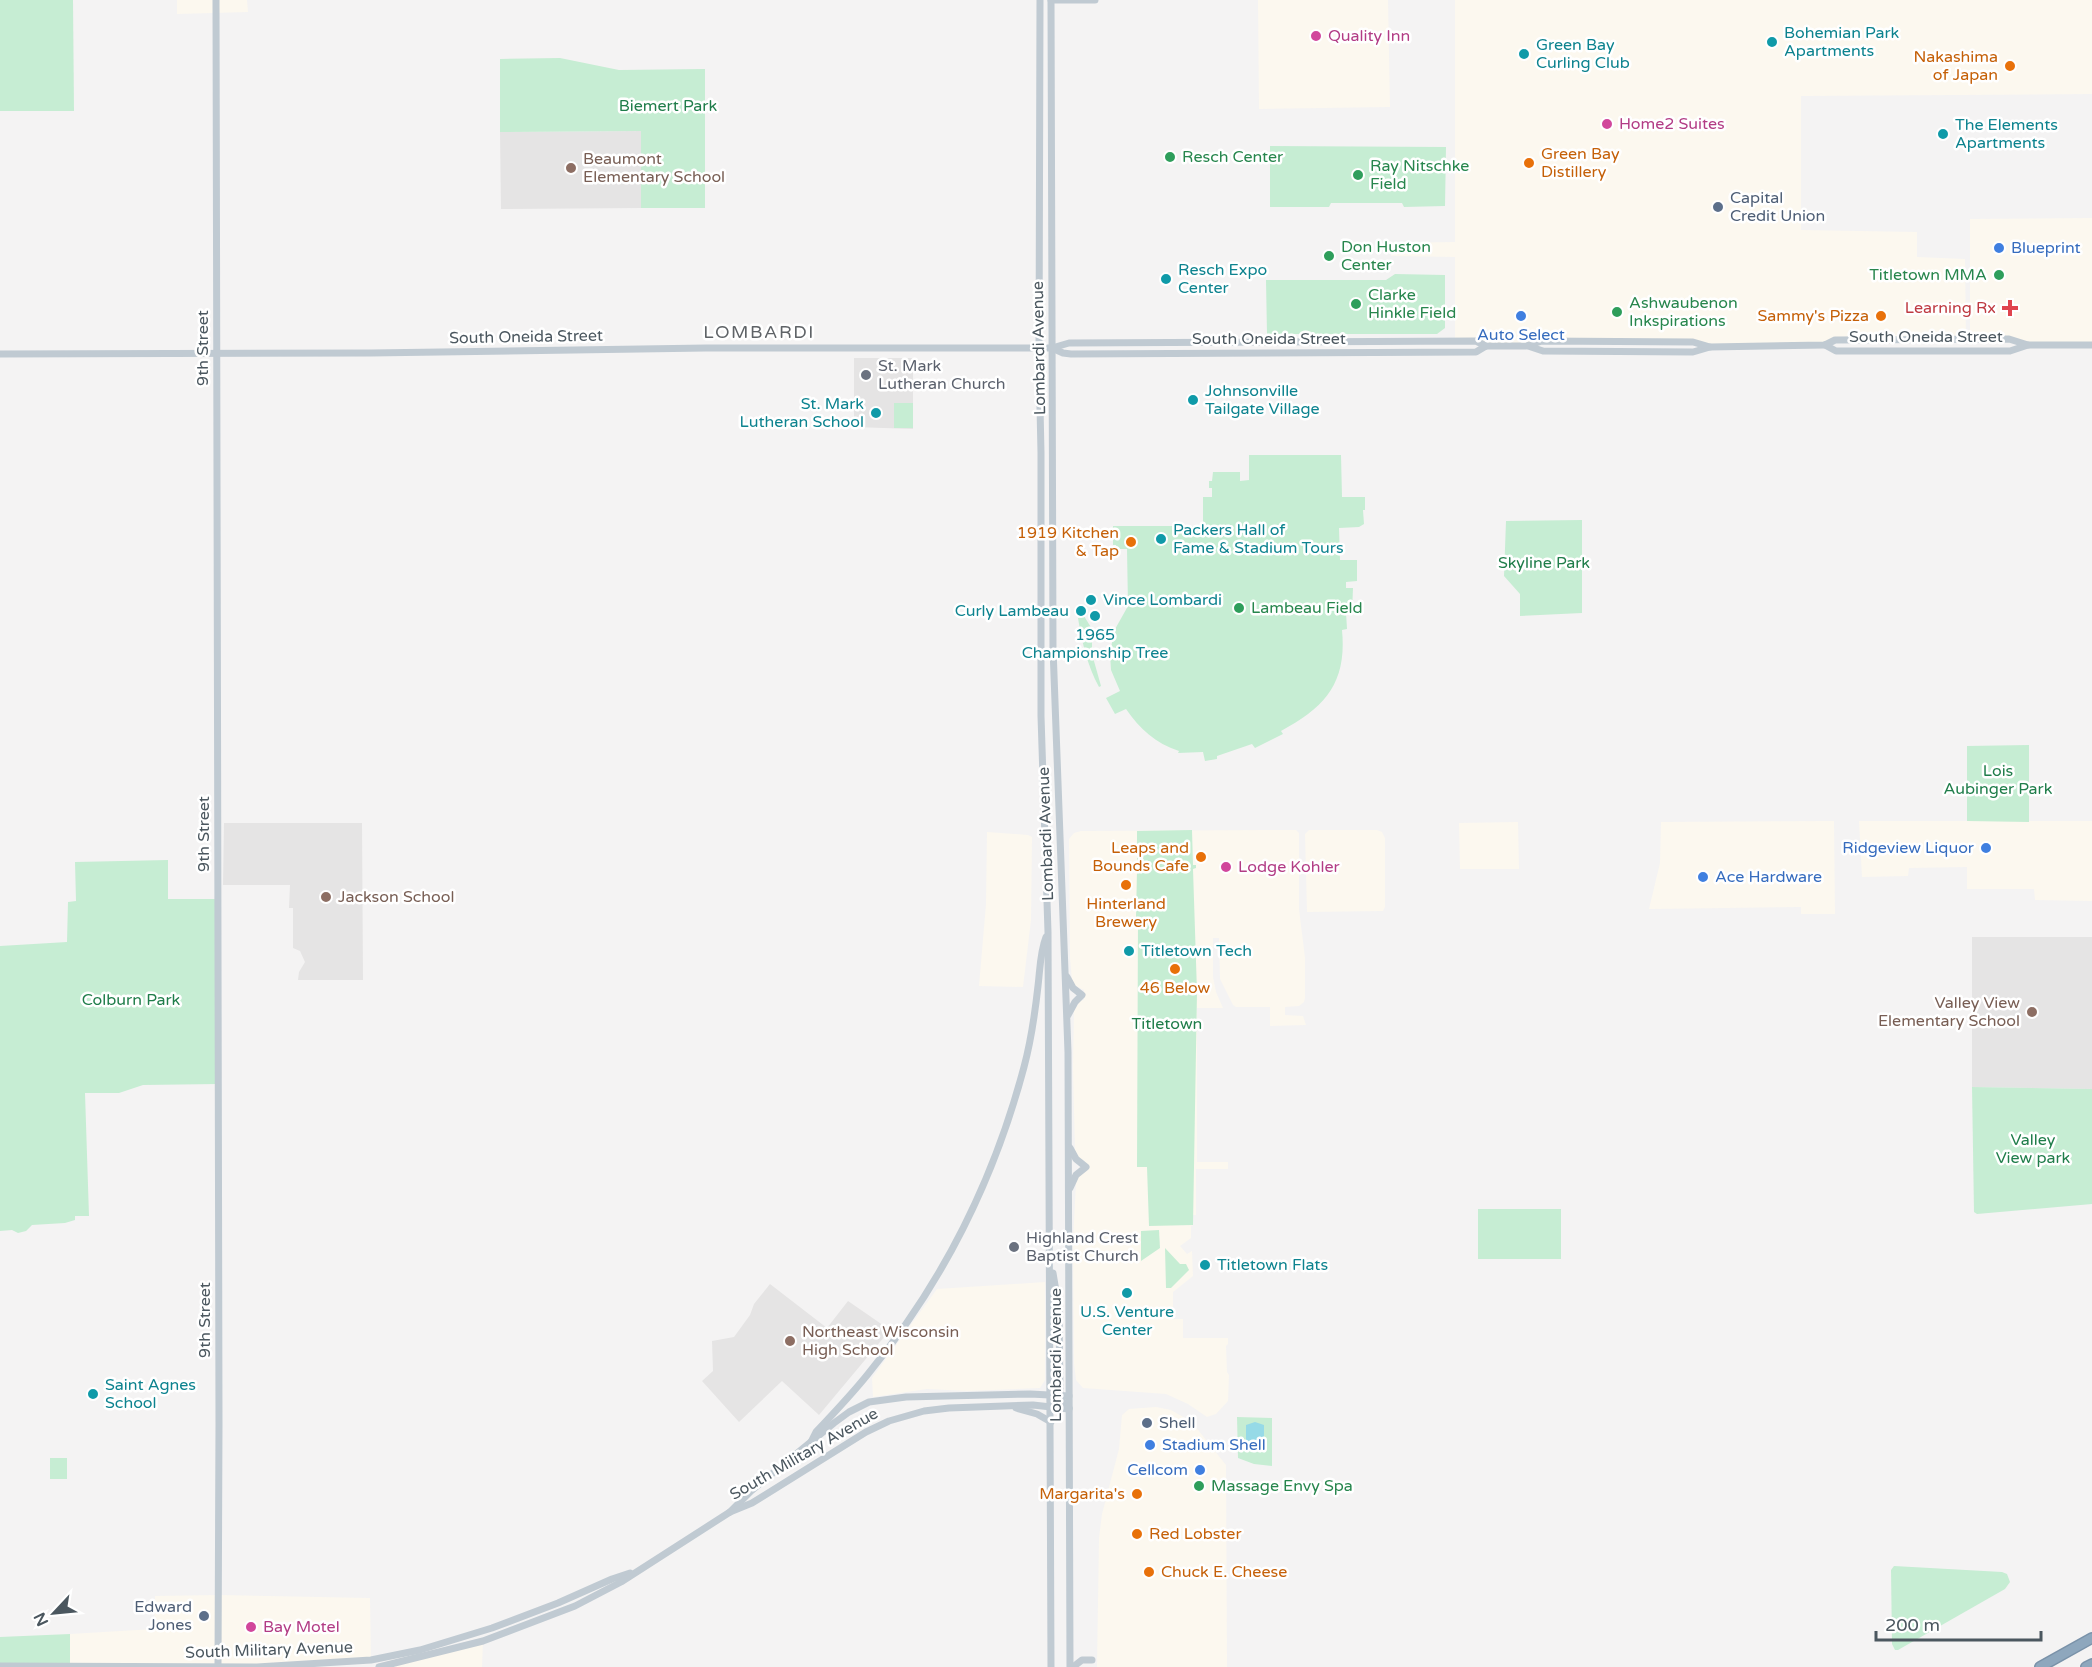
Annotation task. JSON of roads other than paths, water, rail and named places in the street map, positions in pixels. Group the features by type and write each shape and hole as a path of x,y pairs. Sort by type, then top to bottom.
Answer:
{"highway":[{"path":"2040,1667 2092,1638"},
{"path":"2086,1667 2092,1664"}],"main road":[{"name":"9th Street","path":"216,0 218,1666"},
{"name":"Lombardi Avenue","path":"1040,0 1041,716 1048,932 1052,1667"},
{"name":"Lombardi Avenue","path":"1051,0 1053,657 1067,1017 1071,1667"},
{"path":"1051,0 1095,0"},
{"name":"South Oneida Street","path":"0,354 1052,348 1069,343 1410,341 1476,341 1486,346 1526,346 1543,351 1693,352 1710,347 1825,345 1835,340 2009,339 2028,345 2092,345"},
{"name":"South Oneida Street","path":"1052,348 1065,353 1089,354 1476,352 1486,346"},
{"path":"811,1442 816,1432 870,1372 914,1313 934,1283 969,1217 1003,1134 1024,1066 1035,1010 1043,945 1048,932"},
{"path":"1065,972 1072,987 1082,995 1067,1017"},
{"path":"1068,1140 1074,1157 1086,1167 1076,1175 1069,1191"},
{"path":"1050,1265 1059,1309 1060,1395 1064,1404 1070,1409"},
{"name":"South Military Avenue","path":"730,1512 746,1495 811,1442 849,1412 865,1404 881,1399 906,1397 1069,1396"},
{"path":"1011,1406 1037,1414 1051,1422"},
{"name":"South Military Avenue","path":"379,1667 454,1650 516,1630 580,1604 621,1582 730,1512 752,1503 866,1432 892,1420 940,1408 1051,1406 1070,1409"},
{"name":"South Military Avenue","path":"0,1666 257,1667 371,1660 400,1655 492,1628 558,1603 612,1578 633,1573"},
{"path":"1070,1648 1082,1660"},
{"path":"1071,1667 1082,1660 1092,1660"}],"water":[{"path":"1255,1422 1264,1425 1264,1446 1261,1449 1250,1448 1246,1442 1246,1425"}],"place":[{"name":"Quality Inn","path":"1316,36"},
{"name":"Bohemian Park Apartments","path":"1772,42"},
{"name":"Green Bay Curling Club","path":"1524,54"},
{"name":"Nakashima of Japan","path":"2010,66"},
{"name":"Home2 Suites","path":"1607,124"},
{"name":"The Elements Apartments","path":"1943,134"},
{"name":"Resch Center","path":"1170,157"},
{"name":"Green Bay Distillery","path":"1529,163"},
{"name":"Beaumont Elementary School","path":"571,168"},
{"name":"Ray Nitschke Field","path":"1358,175"},
{"name":"Capital Credit Union","path":"1718,207"},
{"name":"Blueprint","path":"1999,248"},
{"name":"Don Huston Center","path":"1329,256"},
{"name":"Titletown MMA","path":"1999,275"},
{"name":"Resch Expo Center","path":"1166,279"},
{"name":"Clarke Hinkle Field","path":"1356,304"},
{"name":"Learning Rx","path":"2010,308"},
{"name":"Ashwaubenon Inkspirations","path":"1617,312"},
{"name":"Auto Select","path":"1521,316"},
{"name":"Sammy's Pizza","path":"1881,316"},
{"name":"St. Mark Lutheran Church","path":"866,375"},
{"name":"Johnsonville Tailgate Village","path":"1193,400"},
{"name":"St. Mark Lutheran School","path":"876,413"},
{"name":"Packers Hall of Fame & Stadium Tours","path":"1161,539"},
{"name":"1919 Kitchen & Tap","path":"1131,542"},
{"name":"Vince Lombardi","path":"1091,600"},
{"name":"Lambeau Field","path":"1239,608"},
{"name":"Curly Lambeau","path":"1081,611"},
{"name":"1965 Championship Tree","path":"1095,616"},
{"name":"Ridgeview Liquor","path":"1986,848"},
{"name":"Leaps and Bounds Cafe","path":"1201,857"},
{"name":"Lodge Kohler","path":"1226,867"},
{"name":"Ace Hardware","path":"1703,877"},
{"name":"Hinterland Brewery","path":"1126,885"},
{"name":"Jackson School","path":"326,897"},
{"name":"Titletown Tech","path":"1129,951"},
{"name":"46 Below","path":"1175,969"},
{"name":"Valley View Elementary School","path":"2032,1012"},
{"name":"Highland Crest Baptist Church","path":"1014,1247"},
{"name":"Titletown Flats","path":"1205,1265"},
{"name":"U.S. Venture Center","path":"1127,1293"},
{"name":"Northeast Wisconsin High School","path":"790,1341"},
{"name":"Saint Agnes School","path":"93,1394"},
{"name":"Shell","path":"1147,1423"},
{"name":"Stadium Shell","path":"1150,1445"},
{"name":"Cellcom","path":"1200,1470"},
{"name":"Massage Envy Spa","path":"1199,1486"},
{"name":"Margarita's","path":"1137,1494"},
{"name":"Red Lobster","path":"1137,1534"},
{"name":"Chuck E. Cheese","path":"1149,1572"},
{"name":"Edward Jones","path":"204,1616"},
{"name":"Bay Motel","path":"251,1627"}],"district":[{"name":"LOMBARDI","path":"759,332"}],"park label":[{"name":"Biemert Park","path":"668,106"},
{"name":"Skyline Park","path":"1544,563"},
{"name":"Lois Aubinger Park","path":"1998,780"},
{"name":"Colburn Park","path":"131,1000"},
{"name":"Titletown","path":"1167,1024"},
{"name":"Valley View park","path":"2033,1149"}]}
